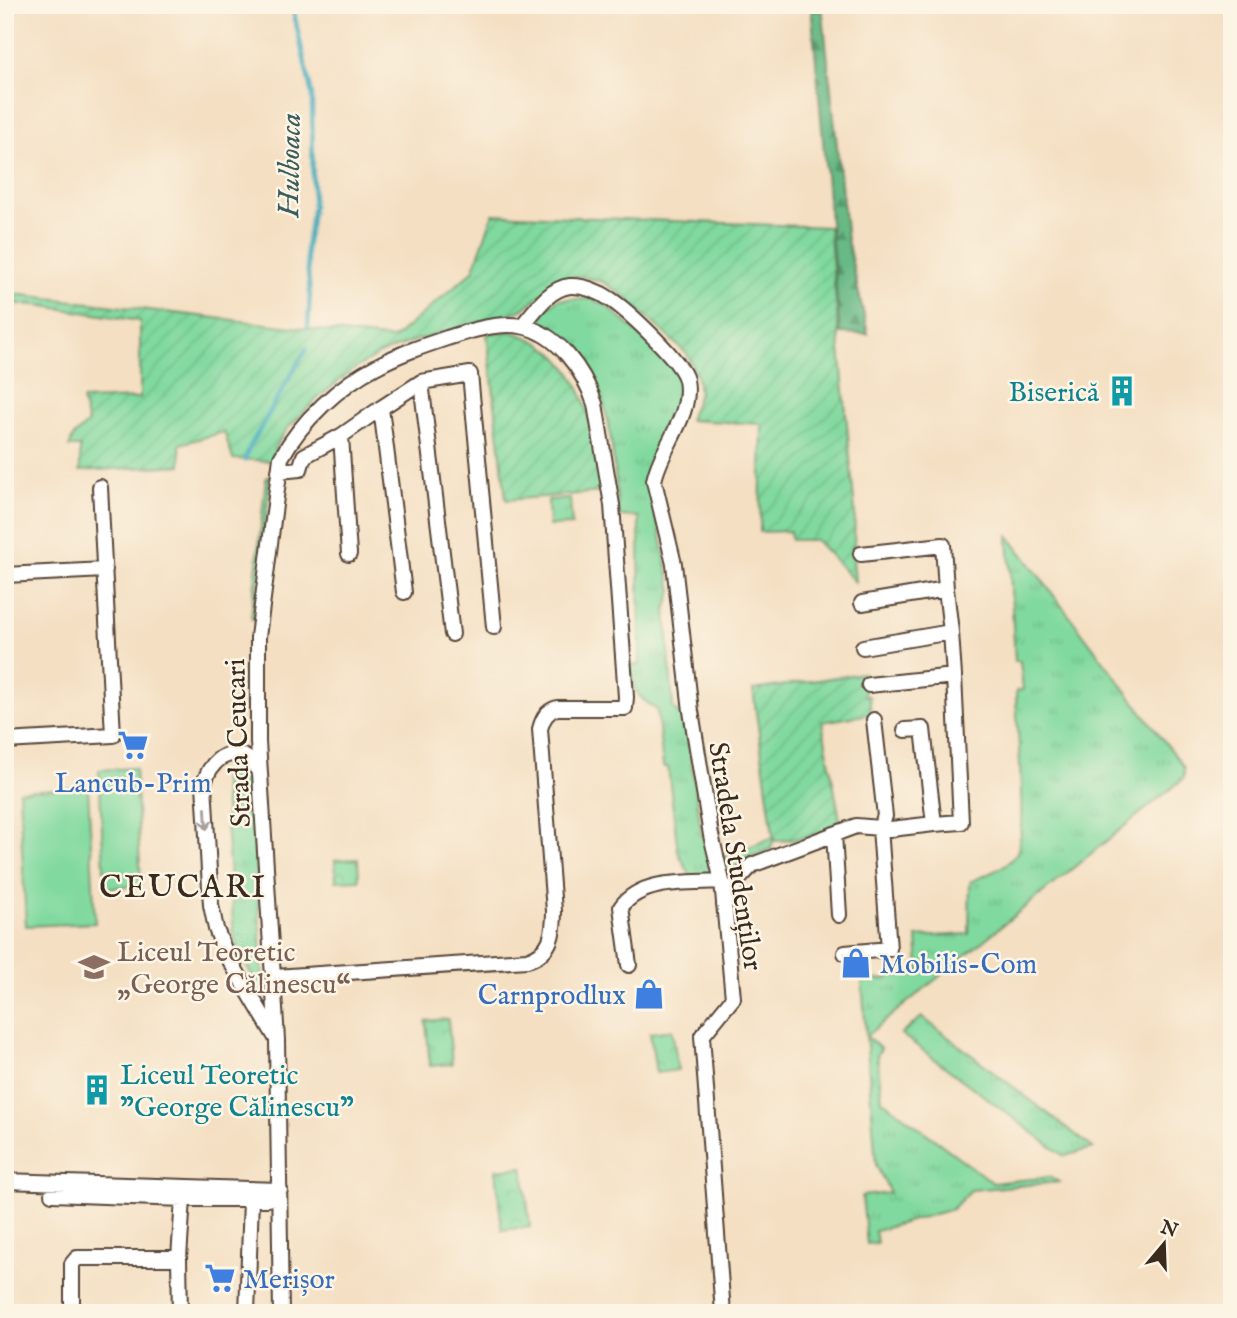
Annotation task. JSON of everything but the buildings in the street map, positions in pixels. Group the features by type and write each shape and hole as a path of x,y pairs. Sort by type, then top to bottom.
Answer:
{"street":[{"name":"Stradela Studenților","path":"522,326 556,290 568,286 580,287 611,299 670,353 681,366 686,381 687,397 682,414 657,468 654,481 674,564 691,711 711,835 722,881 733,998 702,1036 723,1313"},
{"name":"Strada Ceucari","path":"281,1313 275,977 260,776 258,637 282,458 288,445 315,415 375,366 458,335 494,327 522,326"},
{"path":"275,977 527,960 542,954 551,941 554,911 540,729 543,719 551,710 557,708 625,708 626,697 612,505 596,404 575,363 547,339 522,326"},
{"path":"279,471 300,469 304,456 341,436 421,382 470,374 494,627"},
{"path":"421,382 452,634"},
{"path":"381,408 404,592"},
{"path":"341,436 349,554"},
{"path":"5,741 113,735 100,487"},
{"path":"724,905 738,880 752,865 856,826 891,829 961,822 954,676 943,545 861,554"},
{"path":"5,575 105,569"},
{"path":"862,603 946,589"},
{"path":"863,647 951,632"},
{"path":"869,685 954,676"},
{"path":"845,953 889,949 880,828 885,816 874,719"},
{"path":"905,730 923,729 934,824"},
{"path":"260,776 253,763 240,755 230,754 221,757 207,772 204,784 211,905 216,929 226,954 277,1040"},
{"path":"834,834 839,915"},
{"path":"629,965 621,907 627,898 653,887 722,881"},
{"path":"5,1181 280,1194"},
{"path":"52,1194 251,1199 280,1194"},
{"path":"180,1313 179,1258 183,1199"},
{"path":"247,1313 251,1199"},
{"path":"72,1313 72,1264 77,1258 179,1258"}],"green space":[{"path":"811,5 822,5 847,240 868,334 840,333"},
{"path":"493,214 829,227 855,512 852,546 855,582 816,540 791,540 790,531 760,532 762,424 689,420 699,393 697,377 687,354 624,296 603,282 581,276 562,278 522,310 408,343 380,354 354,369 318,398 287,429 275,448 272,461 233,459 224,432 180,444 181,465 80,471 80,447 69,447 73,437 88,423 82,400 140,398 140,321 37,305 5,303 5,293 393,339 473,271"},
{"path":"559,299 591,299 606,305 675,366 679,380 678,398 648,472 672,591 666,610 673,708 685,719 702,836 716,872 693,881 678,852 668,767 663,767 657,710 637,692 629,665 640,665 639,517 619,516 611,437 595,380 575,352 539,325 545,309"},
{"path":"508,331 535,341 555,355 570,373 589,417 602,492 506,500 487,334"},
{"path":"271,475 254,620 251,618 266,478"},
{"path":"570,499 572,525 549,526 548,500"},
{"path":"1008,535 1184,767 1184,778 866,1036 862,981 919,973 917,937 969,934 970,882 1007,864 1016,854 1019,844 1021,803 1016,691 1023,690 1020,661 1015,661"},
{"path":"863,673 865,696 869,696 871,714 822,722 840,820 817,833 774,841 753,690"},
{"path":"240,764 248,769 251,779 264,995 241,957 234,938 223,777 226,771"},
{"path":"135,768 141,886 105,888 99,770"},
{"path":"88,787 95,923 26,926 19,791"},
{"path":"774,837 771,849 744,859 728,877 724,857"},
{"path":"358,859 359,880 336,881 335,860"},
{"path":"922,1017 1093,1148 1064,1156 901,1034"},
{"path":"448,1019 452,1064 430,1066 426,1021"},
{"path":"672,1030 678,1070 656,1073 650,1033"},
{"path":"866,1036 881,1049 877,1055 882,1100 993,1183 1050,1177 1059,1182 971,1190 952,1209 875,1231 877,1243 867,1244 862,1196 890,1193 876,1165"},
{"path":"523,1167 530,1227 502,1230 496,1170"}],"waterway":[{"name":"Hulboaca","path":"292,5 312,95 313,207 306,249 310,295 308,327"},
{"name":"Hulboaca","path":"245,460 248,450 306,349"}],"place":[{"name":"Biserică","path":"1122,391"},
{"name":"Lancub-Prim","path":"133,745"},
{"name":"Mobilis-Com","path":"856,963"},
{"name":"Liceul Teoretic „George Călinescu“","path":"94,967"},
{"name":"Carnprodlux","path":"649,994"},
{"name":"Liceul Teoretic \"George Călinescu\"","path":"97,1090"},
{"name":"Merișor","path":"220,1278"}],"district":[{"name":"CEUCARI","path":"183,886"}]}
